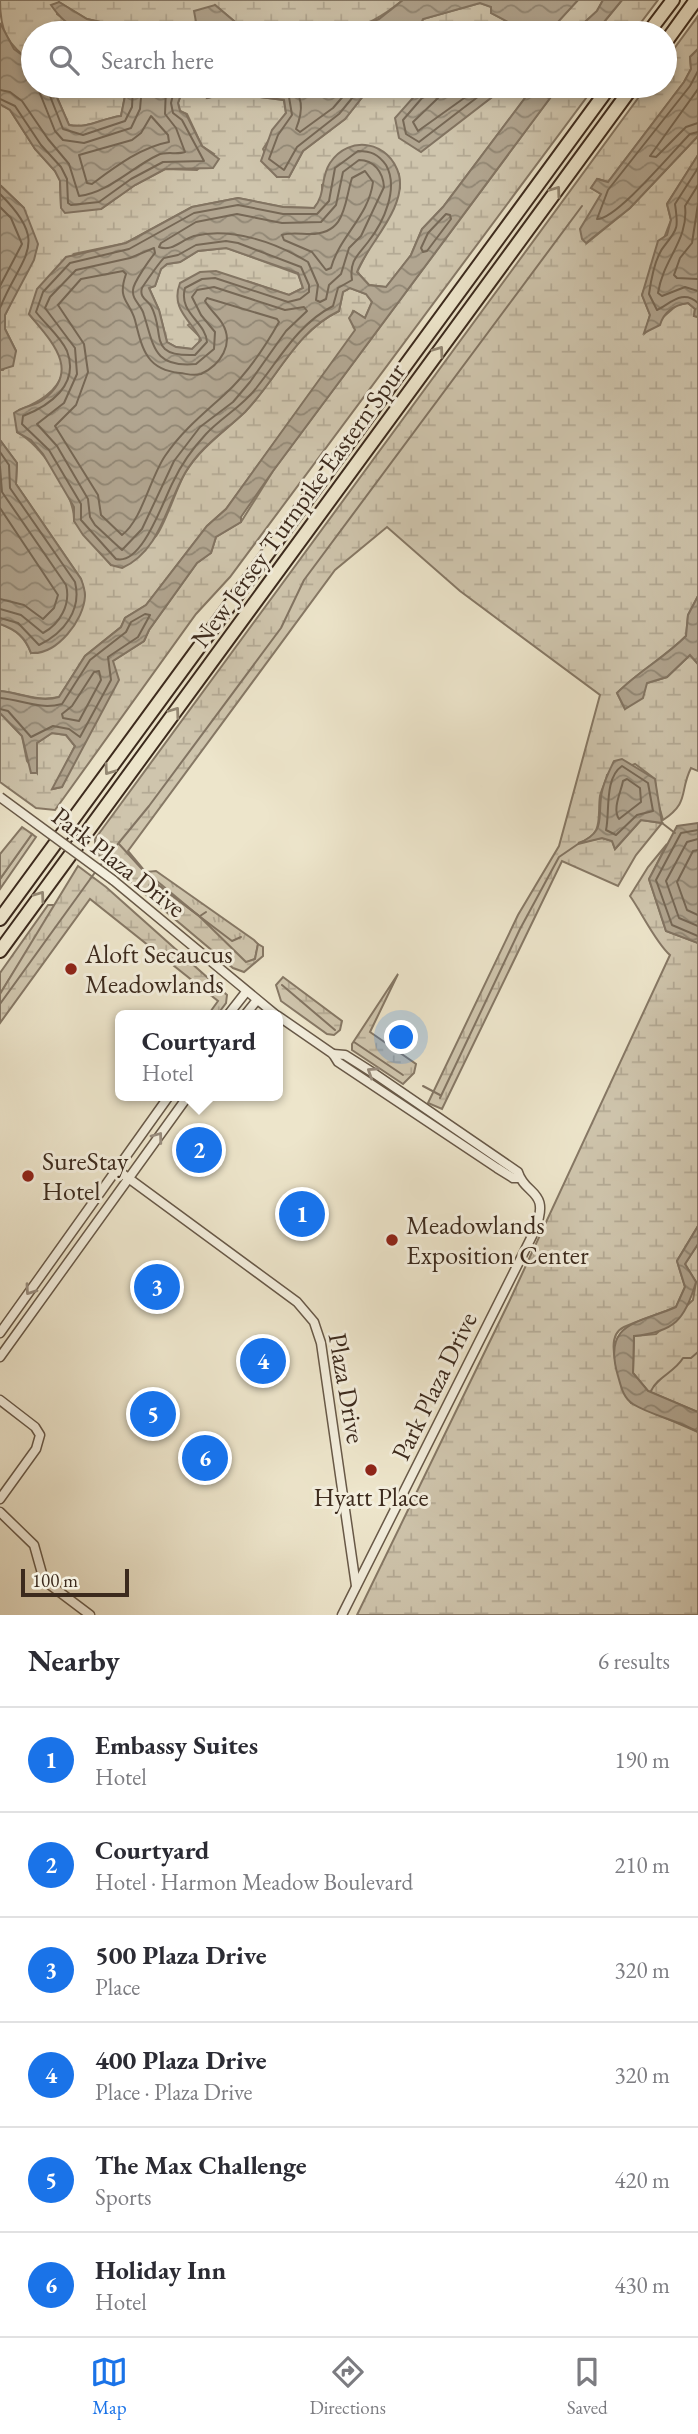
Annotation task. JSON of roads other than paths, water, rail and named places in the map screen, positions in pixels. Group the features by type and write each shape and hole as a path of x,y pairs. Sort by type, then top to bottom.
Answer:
{"highway":[{"path":"657,21 673,0"},
{"path":"677,26 696,0"},
{"name":"New Jersey Turnpike Eastern Spur","path":"0,919 601,98"},
{"name":"New Jersey Turnpike Eastern Spur","path":"0,951 624,98"}],"street":[{"name":"Park Plaza Drive","path":"0,797 113,880 270,1010"},
{"path":"232,1010 246,992"},
{"path":"249,1010 257,1000"},
{"name":"Park Plaza Drive","path":"283,1020 333,1054 345,1055 406,1100 517,1172 540,1204 535,1230 342,1615"},
{"path":"0,1333 165,1101"},
{"path":"0,1357 184,1101"},
{"name":"Plaza Drive","path":"116,1169 297,1302 314,1322 321,1343 356,1586"},
{"path":"0,1400 35,1427 40,1435 36,1449 0,1499"},
{"path":"0,1512 34,1545 46,1581 90,1615"}],"water":[{"path":"403,0 578,0 559,21 506,21 491,13 491,7 480,3 422,21 374,21"},
{"path":"603,0 622,0 605,21 586,21 597,11"},
{"path":"59,2 87,19 96,21 65,21 51,5"},
{"path":"215,5 234,21 196,21 194,11"},
{"path":"0,23 14,49 21,54 21,98 57,98 69,125 82,126 121,116 125,98 180,98 180,111 186,114 202,146 219,159 213,168 165,169 135,185 101,209 65,213 61,208 60,181 55,171 35,149 10,110 0,104"},
{"path":"698,49 698,136 630,208 586,243 582,239 580,229 601,194 591,188 597,179 608,182 672,98 677,98 677,91 691,69 690,57"},
{"path":"268,98 362,98 345,119 303,151 289,177 277,177 261,161 272,130 286,113 284,100"},
{"path":"413,98 491,98 421,152 399,138 395,118"},
{"path":"525,98 550,98 273,471 241,517 241,522 216,537 211,553 197,563 144,641 113,661 119,680 62,787 52,789 75,746 66,735 52,733 37,743 37,773 31,773 22,736 0,713 0,691 37,698 59,697 85,656 121,627 125,618 146,605 207,526 226,509 355,330 349,318 354,311 365,318 372,302 366,294 350,288 343,292 339,311 310,331 257,399 191,463 154,539 145,551 122,568 111,565 83,535 74,521 74,507 43,454 31,440 17,432 14,413 44,399 61,377 59,355 29,314 37,289 66,257 126,243 192,207 238,198 283,207 314,208 330,163 338,154 358,145 368,145 387,155 399,175 400,188 392,213 357,272 369,285 386,287 411,255 422,229 443,207","holes":["226,248 298,273 303,288 289,295 216,271 200,272 180,283 178,292 183,314 201,340 192,349 176,347 167,342 159,310 149,288 155,286 161,269 167,264 180,262 198,251"]},
{"path":"698,155 698,317 694,316 695,309 688,303 678,305 667,312 660,325 644,333 650,315 642,295 658,241 667,235 671,220 667,204"},
{"path":"0,185 24,208 38,244 34,260 5,315 5,329 16,351 13,366 0,370"},
{"path":"0,440 17,463 16,484 81,579 84,590 83,605 74,625 59,642 41,652 31,653 20,635 0,624"},
{"path":"698,596 698,664 690,655 667,677 647,683 643,698 625,709 617,693 686,636 688,615"},
{"path":"622,759 655,779 662,823 641,820 615,849 612,841 602,838 578,844 593,835 596,830 600,820 604,784 614,761"},
{"path":"698,823 698,943 666,931 649,879 677,826"},
{"path":"698,1226 698,1244 685,1264 696,1282 692,1295 676,1322 659,1331 634,1336 633,1373 648,1391 698,1412 698,1432 648,1412 630,1401 621,1388 614,1358 619,1335 626,1328 676,1307 685,1287 677,1261"}],"waterway":[{"path":"99,867 149,806 281,628 304,580 582,206"},
{"path":"662,823 675,833"},
{"path":"119,844 153,881 232,941 241,937"},
{"path":"440,1098 520,929 559,857 578,844"},
{"path":"0,1004 96,871"},
{"path":"200,916 206,912"},
{"path":"282,985 335,1030"},
{"path":"354,1042 403,1075"},
{"path":"423,1086 440,1095"},
{"path":"651,1391 683,1358 691,1358 698,1352"}],"place":[{"name":"Aloft Secaucus Meadowlands","path":"71,969"},
{"name":"Courtyard","path":"199,1150"},
{"name":"SureStay Hotel","path":"28,1176"},
{"name":"Embassy Suites","path":"302,1214"},
{"name":"Meadowlands Exposition Center","path":"392,1240"},
{"name":"500 Plaza Drive","path":"157,1287"},
{"name":"400 Plaza Drive","path":"263,1361"},
{"name":"The Max Challenge","path":"153,1414"},
{"name":"Holiday Inn","path":"205,1458"},
{"name":"Hyatt Place","path":"371,1470"}]}
